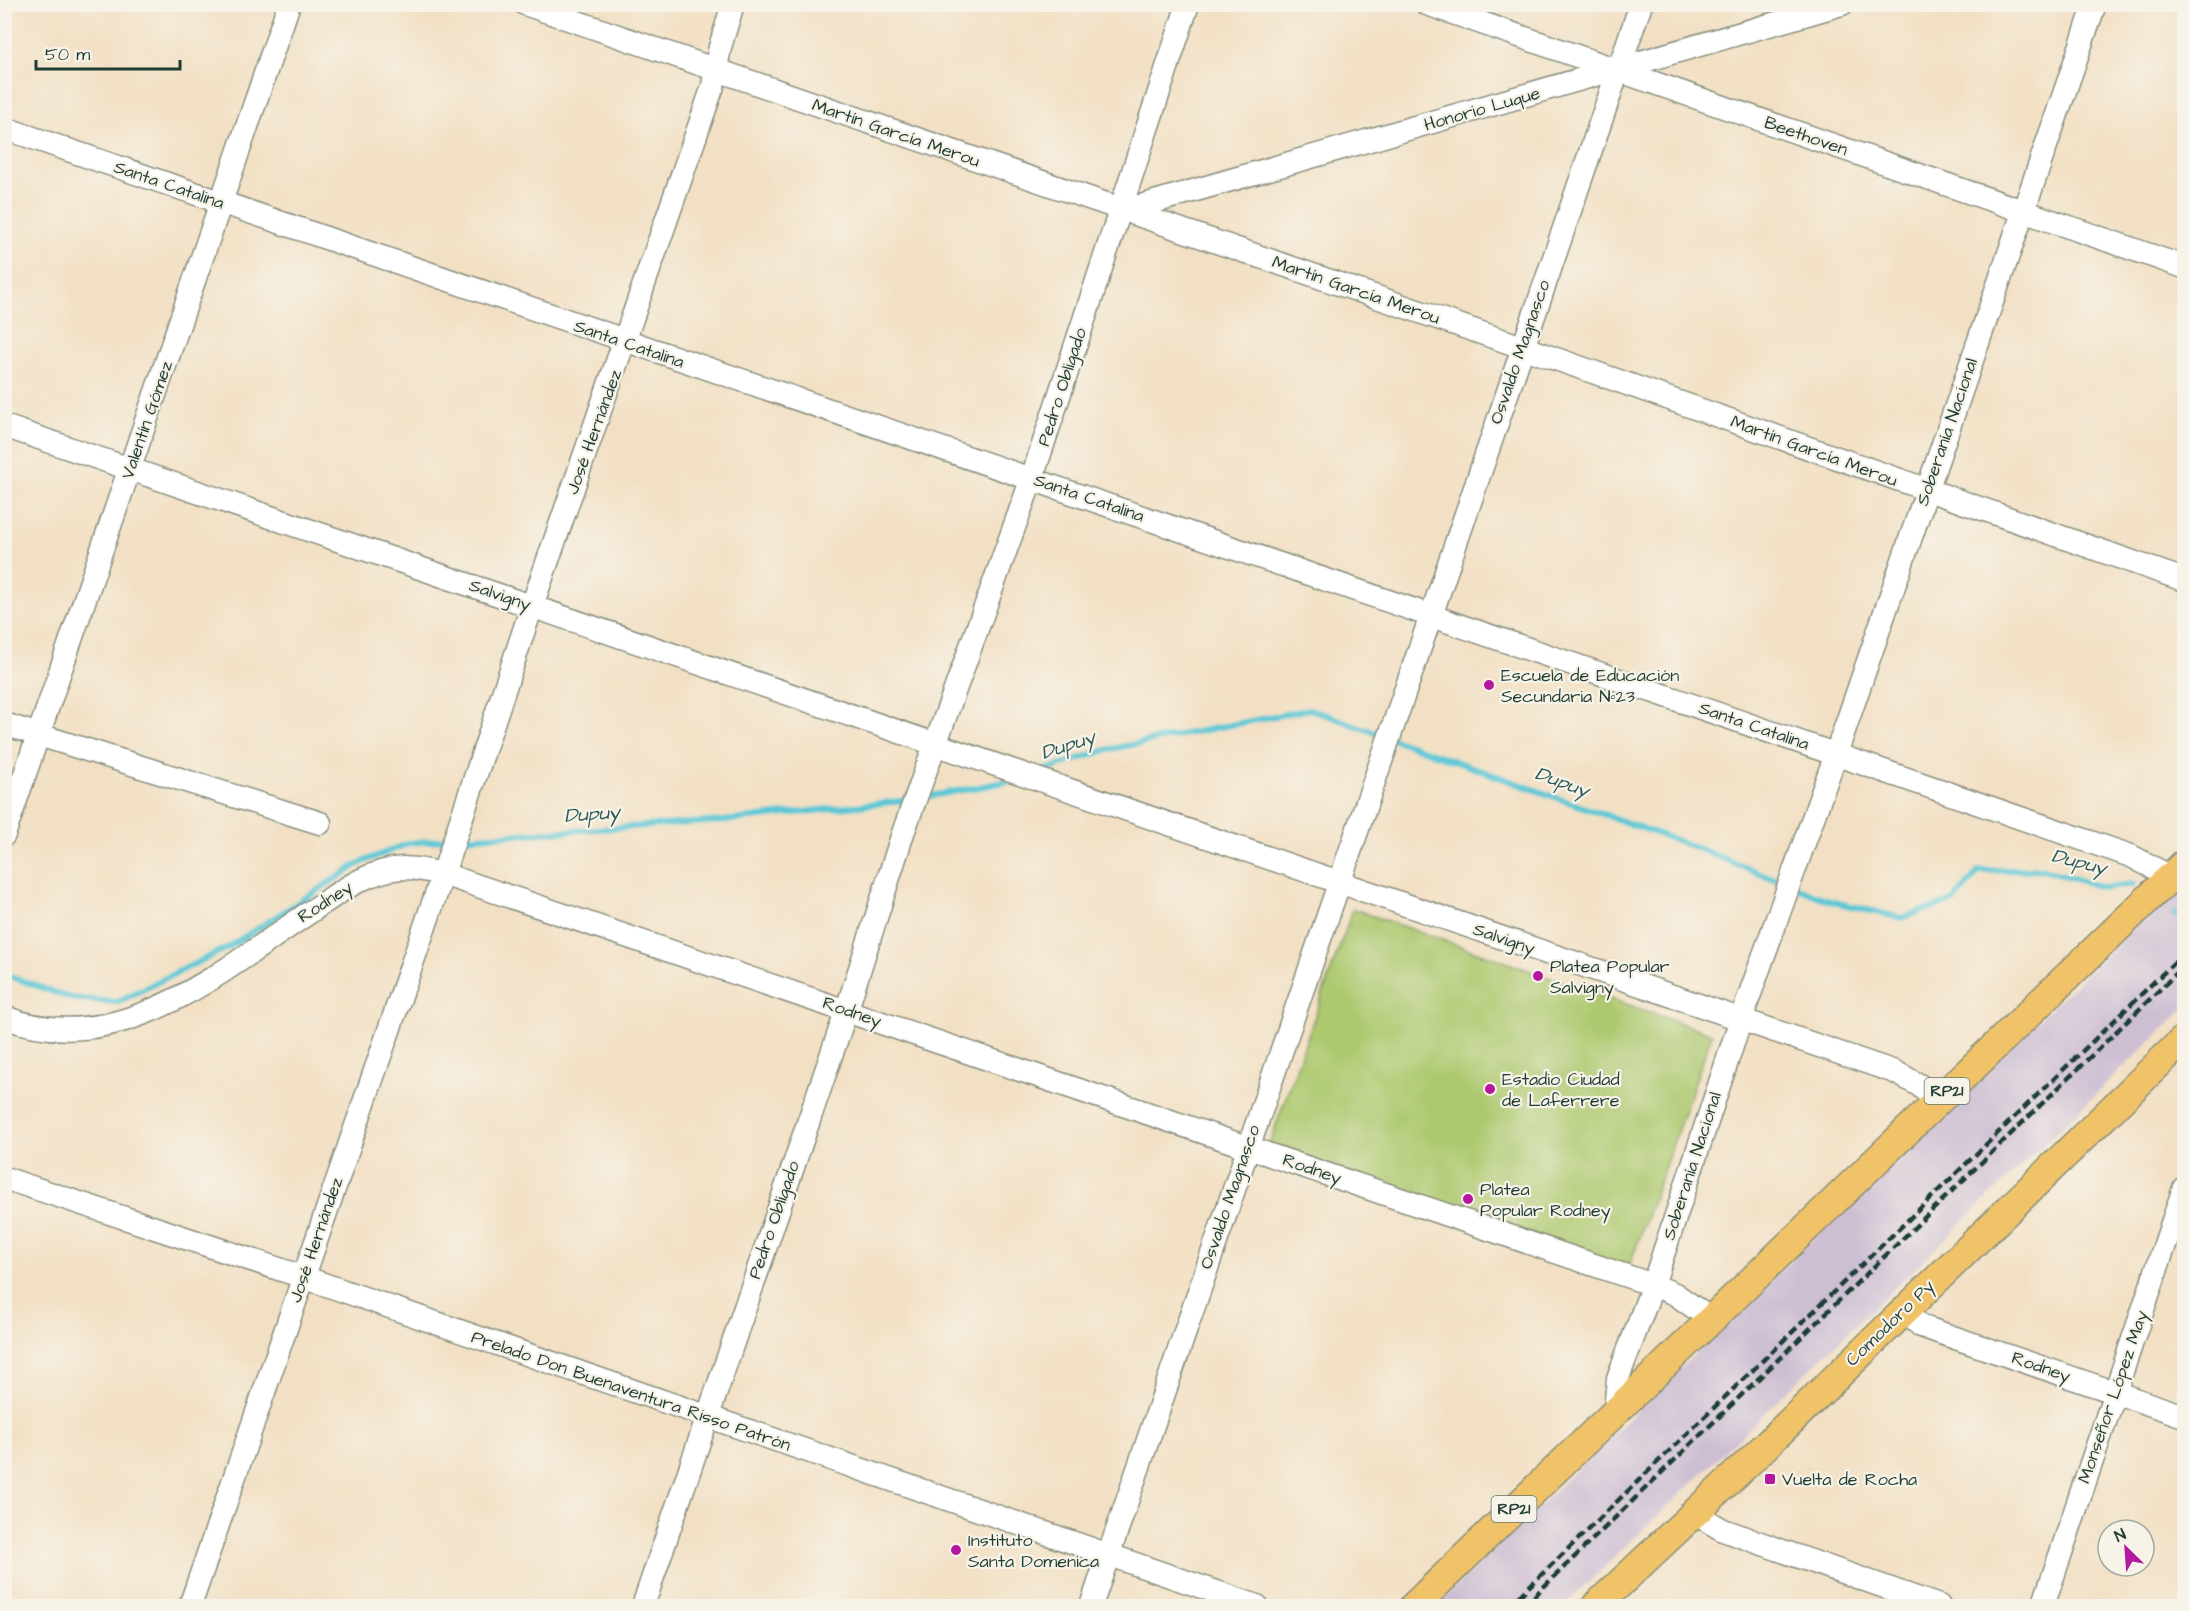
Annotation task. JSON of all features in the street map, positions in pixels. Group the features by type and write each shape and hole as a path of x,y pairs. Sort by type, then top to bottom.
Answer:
{"main road":[{"name":"RP21","path":"1414,1606 2178,871"},
{"name":"Comodoro Py","path":"1596,1606 1618,1596 1694,1513 2184,1039"}],"street":[{"name":"Valentín Gómez","path":"4,835 289,4"},
{"name":"Martín García Merou","path":"525,4 1522,347 2184,580"},
{"name":"José Hernández","path":"190,1606 443,874 532,606 626,343 713,86 733,4"},
{"name":"Pedro Obligado","path":"643,1606 846,1009 903,833 929,768 1032,478 1188,4"},
{"name":"Beethoven","path":"1427,4 2184,267"},
{"name":"Osvaldo Magnasco","path":"1091,1606 1400,700 1641,4"},
{"name":"Honorio Luque","path":"1120,209 1144,206 1842,4"},
{"name":"Soberanía Nacional","path":"1614,1412 1618,1378 1653,1285 1741,1019 1836,754 2095,4"},
{"name":"Santa Catalina","path":"4,128 626,343 1032,478 2178,871"},
{"name":"Salvigny","path":"4,426 1894,1072 1919,1085 1936,1102"},
{"path":"4,724 320,823"},
{"name":"Rodney","path":"4,1017 26,1025 63,1030 102,1027 139,1017 174,1002 356,881 402,868 443,874 1653,1285 1675,1294 1712,1320"},
{"name":"Prelado Don Buenaventura Risso Patrón","path":"4,1178 303,1277 706,1418 1257,1606"},
{"name":"Monseñor López May","path":"2043,1606 2184,1188"},
{"name":"Rodney","path":"1903,1310 1928,1328 2184,1416"},
{"path":"1694,1513 1723,1530 1939,1606"}],"shaded area":[{"path":"2184,879 2184,1009 1564,1606 1436,1606"}],"green space":[{"name":"Estadio Ciudad de Laferrere","path":"1353,909 1712,1034 1628,1270 1269,1145"}],"waterway":[{"name":"Dupuy","path":"1040,772 1106,750 1310,709 1384,736"},
{"name":"Dupuy","path":"1393,739 1689,845 1830,901 1901,918 1953,901 1979,871 2043,869 2105,888 2133,884"},
{"name":"Dupuy","path":"920,798 1016,780"},
{"name":"Dupuy","path":"460,838 724,821 910,800"},
{"name":"Dupuy","path":"4,974 70,998 117,1002 227,948 360,863 409,843 450,839"},
{"path":"2174,914 2184,918"}],"railway":[{"path":"1509,1606 2184,953"},
{"path":"1524,1606 2184,966"}],"place":[{"name":"Escuela de Educación Secundaria Nº23","path":"1489,685"},
{"name":"Platea Popular Salvigny","path":"1538,976"},
{"name":"Estadio Ciudad de Laferrere","path":"1490,1089"},
{"name":"Platea Popular Rodney","path":"1468,1199"},
{"name":"Vuelta de Rocha","path":"1770,1479"},
{"name":"Instituto Santa Domenica","path":"956,1550"}]}
